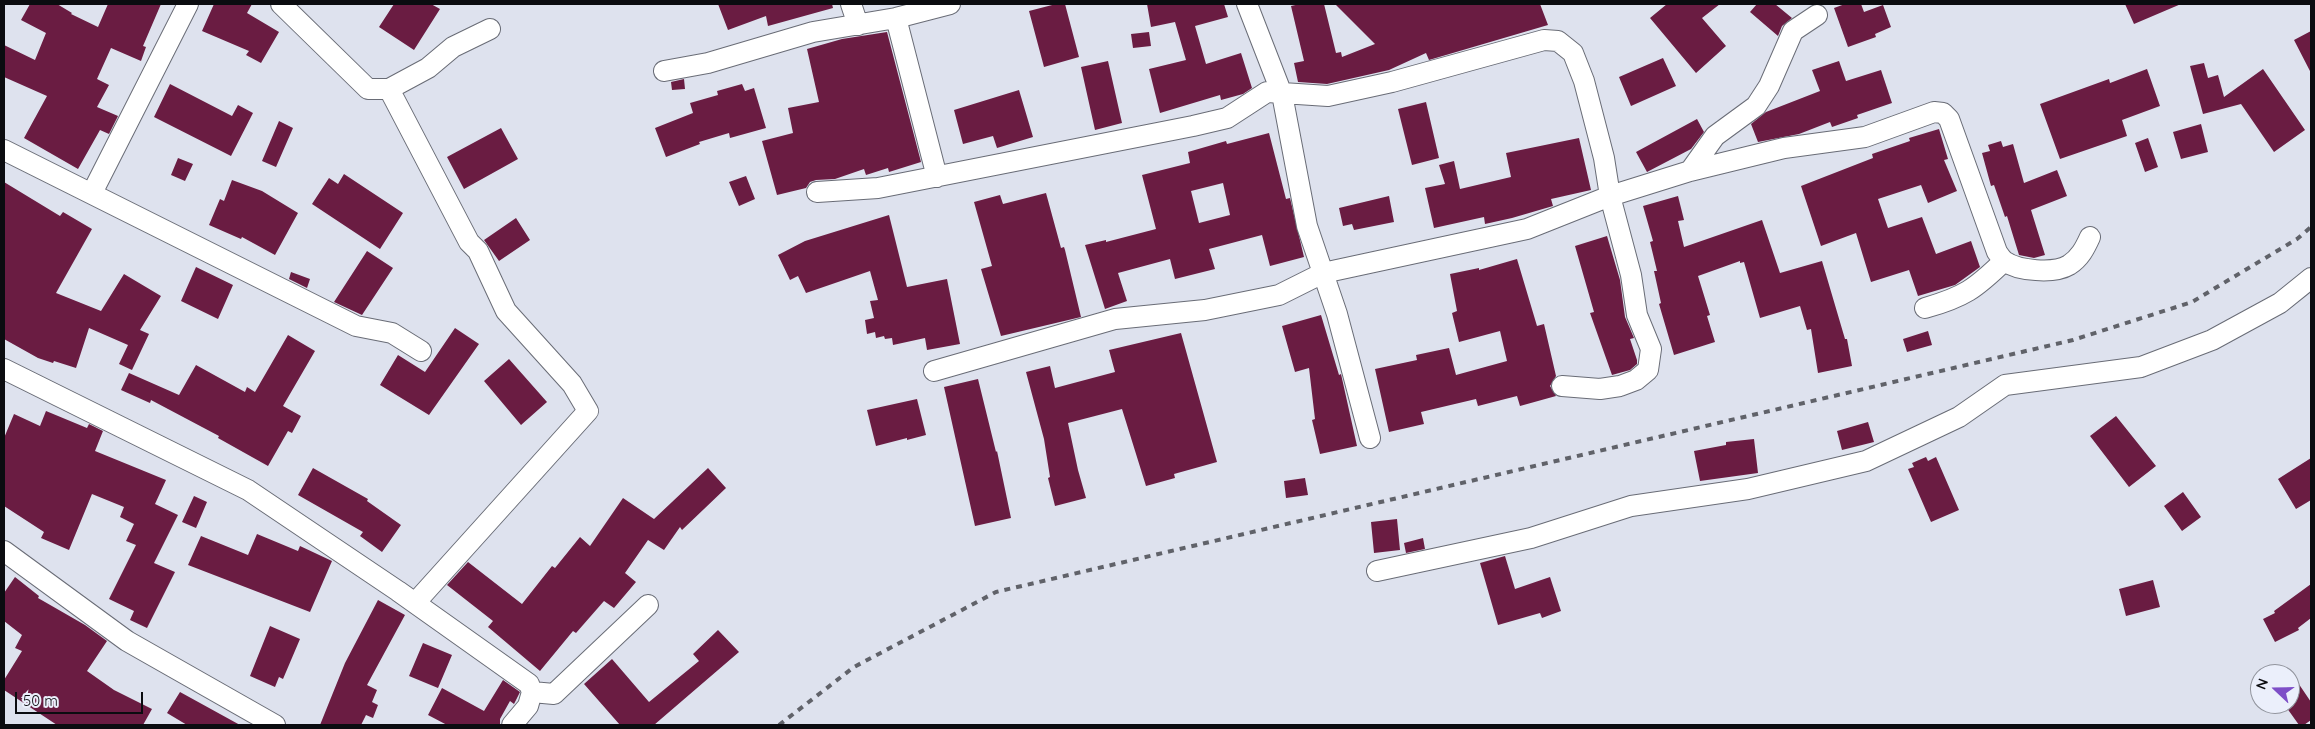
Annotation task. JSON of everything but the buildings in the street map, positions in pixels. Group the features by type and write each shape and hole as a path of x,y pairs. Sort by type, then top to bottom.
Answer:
{"street":[{"path":"92,193 188,4"},
{"path":"280,4 368,90 388,88 428,68 452,47 490,29"},
{"path":"850,4 858,24"},
{"path":"664,71 708,63 813,32 896,18 950,4"},
{"path":"1247,4 1282,94 1307,226 1337,314 1370,438"},
{"path":"1690,171 1715,136 1756,106 1769,86 1793,32 1817,15"},
{"path":"896,18 936,177"},
{"path":"817,192 878,188 1227,118 1267,92 1328,96 1392,82 1544,40 1558,41 1573,53 1584,81 1604,158 1610,196 1630,275 1637,315 1651,349 1648,370 1636,380 1620,386 1600,389 1562,386"},
{"path":"388,88 469,242 478,252 506,311 572,384 588,411 416,603"},
{"path":"934,371 1115,319 1205,310 1279,295 1323,273 1527,229 1610,196 1690,171 1784,148 1865,137 1934,112 1943,114 1949,119 1994,244 2004,261 2020,268 2041,271 2068,266 2082,253 2090,236"},
{"path":"4,150 356,326 392,333 421,351"},
{"path":"1925,308 1951,301 1978,286 2004,261"},
{"path":"1377,571 1531,538 1631,506 1748,489 1866,461 1958,417 2005,386 2141,367 2212,340 2280,303 2311,278"},
{"path":"4,369 248,490 416,603 529,684 532,692 528,706 512,725"},
{"path":"4,552 127,641 275,725"},
{"path":"532,692 554,694 648,605"}],"railway":[{"path":"779,725 854,667 996,592 2073,340 2192,302 2297,239 2311,227"}]}
